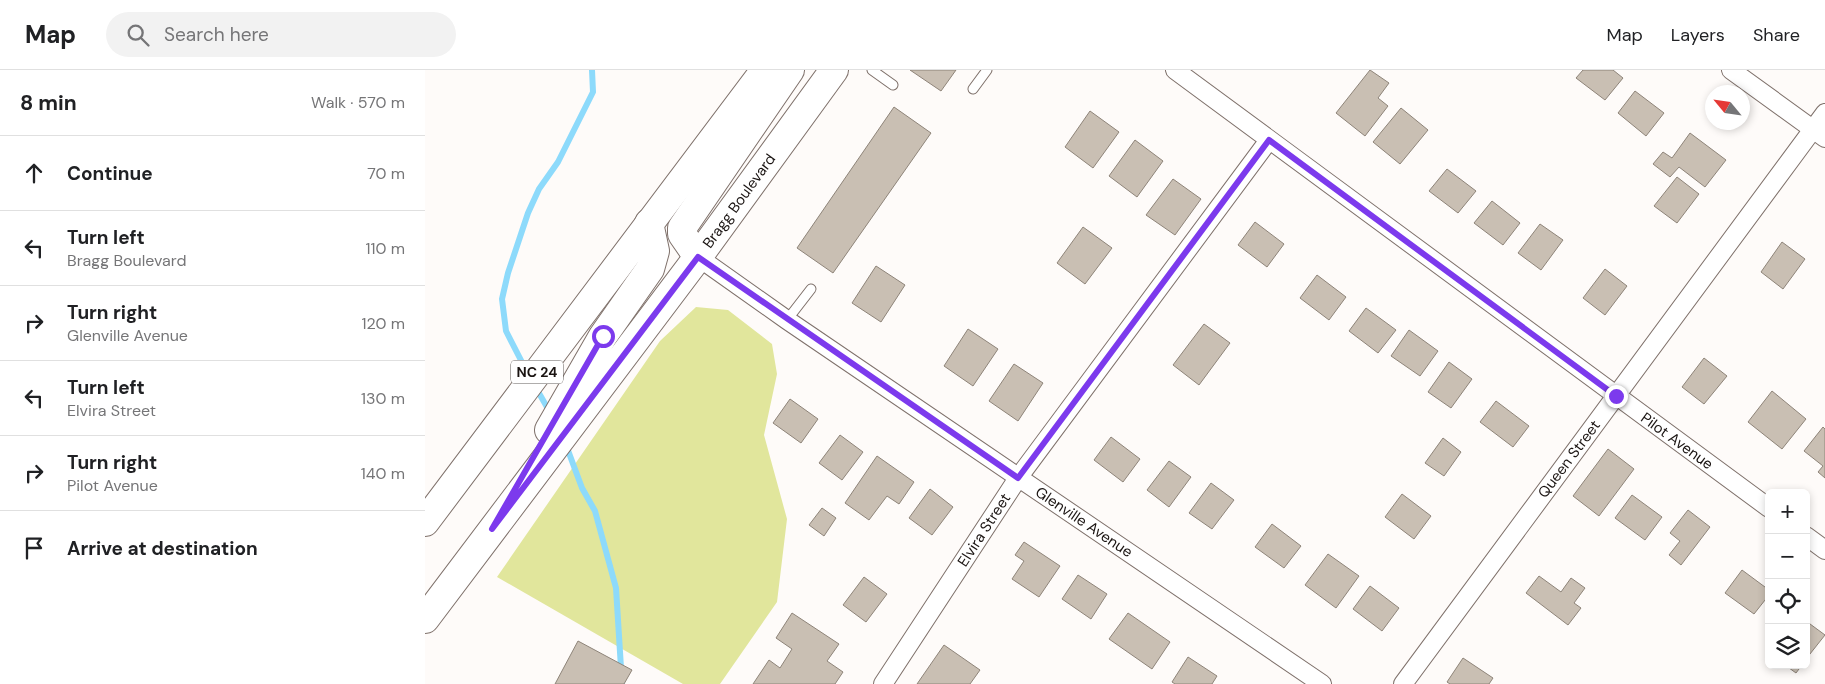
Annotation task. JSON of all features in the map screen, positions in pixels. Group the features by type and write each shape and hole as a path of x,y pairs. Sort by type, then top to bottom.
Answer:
{"main road":[{"name":"NC 24","path":"425,522 765,70"},
{"path":"698,257 682,234 682,228 790,70"},
{"name":"Bragg Boulevard","path":"425,619 698,257 834,70"},
{"path":"492,529 603,336 650,269 655,251 649,222"}],"street":[{"name":"Pilot Avenue","path":"1175,70 1765,505"},
{"path":"1731,70 1819,134"},
{"name":"Queen Street","path":"1403,684 1616,396 1819,134 1825,113"},
{"name":"Elvira Street","path":"883,684 1018,478 1269,140"},
{"name":"Glenville Avenue","path":"698,257 787,320 1322,684"},
{"path":"1810,539 1825,550"}],"lane":[{"path":"872,70 893,85"},
{"path":"973,89 987,70"},
{"path":"787,320 811,289"}],"green space":[{"path":"696,307 728,310 772,344 777,374 764,435 787,519 777,602 720,684 683,684 497,577 660,341"}],"building":[{"path":"910,70 956,70 941,91"},
{"path":"1370,70 1389,83 1378,98 1388,106 1365,136 1336,113"},
{"path":"1583,70 1613,70 1623,78 1605,100 1576,78"},
{"path":"1635,91 1664,113 1646,136 1618,113"},
{"path":"894,107 931,133 833,273 797,248"},
{"path":"1401,108 1428,130 1400,164 1373,142"},
{"path":"1090,111 1119,132 1093,168 1065,147"},
{"path":"1690,133 1726,160 1705,187 1679,167 1670,177 1653,164 1663,152 1672,158"},
{"path":"1135,140 1163,161 1137,197 1109,176"},
{"path":"1447,169 1476,191 1458,213 1429,191"},
{"path":"1677,177 1699,194 1677,223 1654,206"},
{"path":"1173,179 1201,199 1175,235 1146,215"},
{"path":"1492,201 1520,223 1503,245 1474,223"},
{"path":"1255,222 1284,244 1267,267 1238,245"},
{"path":"1540,224 1563,240 1541,270 1518,253"},
{"path":"1083,227 1112,248 1085,284 1057,263"},
{"path":"1782,242 1805,259 1783,289 1761,272"},
{"path":"876,266 905,285 881,322 852,303"},
{"path":"1605,269 1627,286 1605,315 1583,298"},
{"path":"1317,275 1346,297 1329,320 1300,298"},
{"path":"1366,308 1396,330 1378,353 1349,331"},
{"path":"1204,324 1230,343 1199,385 1173,365"},
{"path":"968,329 998,349 973,386 944,366"},
{"path":"1409,330 1438,351 1420,376 1391,356"},
{"path":"1704,358 1727,376 1704,404 1682,387"},
{"path":"1449,362 1472,379 1451,408 1428,392"},
{"path":"1014,364 1043,383 1018,421 989,401"},
{"path":"1772,391 1806,419 1782,449 1748,422"},
{"path":"790,399 818,419 801,443 773,423"},
{"path":"1496,401 1529,426 1513,447 1480,422"},
{"path":"1823,427 1825,429 1825,478 1818,472 1823,466 1804,451"},
{"path":"840,435 863,452 842,480 819,463"},
{"path":"1111,437 1140,459 1123,482 1094,460"},
{"path":"1443,438 1461,452 1444,476 1425,463"},
{"path":"1608,449 1634,469 1599,516 1573,496"},
{"path":"877,456 914,482 899,504 887,496 869,520 845,503"},
{"path":"1169,461 1191,477 1169,507 1147,490"},
{"path":"1211,483 1234,500 1212,529 1189,513"},
{"path":"930,489 953,507 932,535 909,518"},
{"path":"1402,494 1431,516 1414,539 1385,517"},
{"path":"1632,495 1662,517 1645,540 1615,518"},
{"path":"822,508 836,518 824,536 809,525"},
{"path":"1688,510 1710,527 1681,565 1669,555 1680,541 1670,533"},
{"path":"1272,524 1301,546 1284,568 1255,547"},
{"path":"1024,542 1060,566 1039,597 1012,579 1024,561 1015,555"},
{"path":"1328,554 1359,576 1336,608 1305,585"},
{"path":"1742,570 1765,587 1765,600 1754,614 1725,593"},
{"path":"1078,575 1107,594 1091,619 1062,599"},
{"path":"1539,576 1561,592 1571,578 1585,588 1574,603 1581,608 1568,625 1526,593"},
{"path":"864,577 887,594 866,622 843,605"},
{"path":"1370,586 1399,608 1382,631 1353,609"},
{"path":"792,613 839,644 827,661 843,672 835,684 753,684 769,660 780,668 792,649 776,638"},
{"path":"1128,613 1170,642 1152,669 1109,639"},
{"path":"1810,624 1825,635 1810,654"},
{"path":"578,641 632,670 624,684 555,684"},
{"path":"944,645 980,670 970,684 917,684"},
{"path":"1188,657 1217,676 1212,684 1175,684 1172,682"},
{"path":"1463,658 1493,678 1489,684 1450,684 1447,682"},
{"path":"1790,669 1799,669 1796,673"}],"waterway":[{"path":"527,372 506,331 502,299 508,273 528,213 539,189 558,162 593,92 592,70"},
{"path":"536,388 551,414"},
{"path":"566,445 582,488 595,511 616,588 622,684"}],"route":[{"path":"603,336 492,529 698,257 1018,478 1269,140 1616,396"}]}
